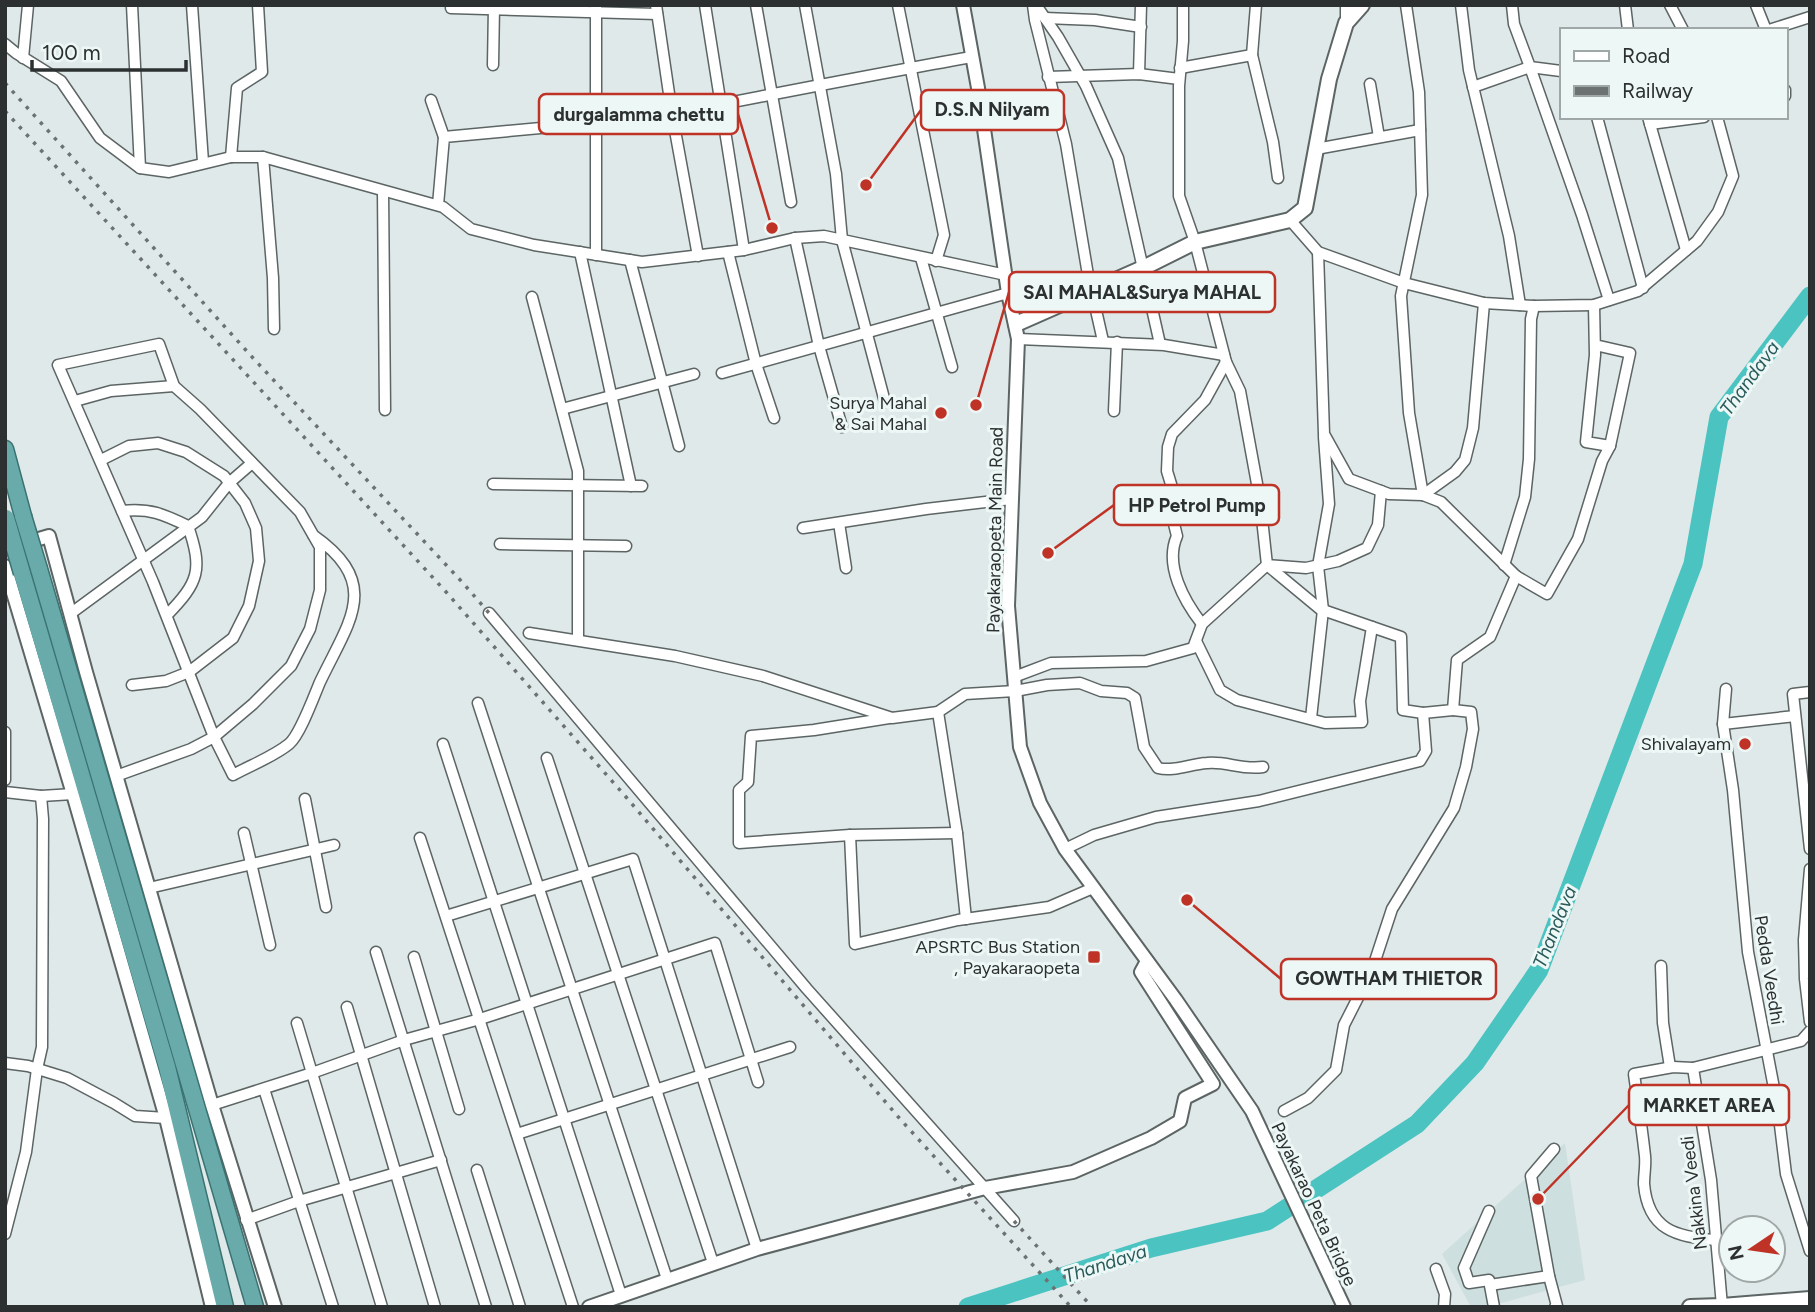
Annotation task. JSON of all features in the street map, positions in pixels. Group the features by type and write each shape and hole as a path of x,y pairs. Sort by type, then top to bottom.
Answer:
{"highway":[{"path":"5,449 256,1307"},
{"path":"6,517 167,1067 225,1307"}],"main road":[{"path":"1017,331 1092,291 1195,242 1290,220 1305,208 1329,79 1346,23 1362,5"},
{"path":"1690,1307 1810,1299"}],"street":[{"path":"23,58 28,5"},
{"path":"132,5 140,168"},
{"path":"192,5 204,162"},
{"path":"231,157 237,88 262,72 258,5"},
{"path":"705,5 744,250"},
{"path":"756,5 791,202"},
{"path":"804,5 836,174 842,240 885,402"},
{"path":"898,5 944,235 936,261"},
{"name":"Payakaraopeta Main Road","path":"963,5 1008,293 1017,331 1007,606 1020,747 1040,803 1065,849 1147,961 1254,1116"},
{"path":"1035,5 1080,76 1118,158 1160,344"},
{"path":"1035,5 1035,20 1066,144 1103,341"},
{"path":"1139,74 1141,5"},
{"path":"1183,5 1179,79 1179,196 1195,242 1225,359 1240,391 1260,500 1268,565 1323,610 1401,637 1403,710 1423,713 1454,710 1471,712 1473,729 1454,808 1392,909 1371,970 1344,1025 1336,1070 1308,1098 1284,1111"},
{"path":"1256,5 1252,55 1273,142 1278,178"},
{"path":"1346,5 1346,23"},
{"path":"1406,5 1419,92 1422,195 1401,296 1409,413 1423,495"},
{"path":"1461,5 1473,87 1509,236 1520,305"},
{"path":"1511,5 1514,24 1578,202 1609,300"},
{"path":"1625,5 1628,28"},
{"path":"1670,5 1682,28"},
{"path":"1756,5 1767,28"},
{"path":"451,8 656,10 698,256"},
{"path":"493,65 494,8"},
{"path":"596,9 596,255"},
{"path":"1774,28 1810,17"},
{"path":"1045,18 1096,20 1141,27"},
{"path":"5,44 61,81 100,138 140,168 169,172 231,157 263,157 438,205 471,229 534,245 642,262 744,250 795,238 824,236 1006,275"},
{"path":"1181,68 1252,55"},
{"path":"444,137 595,126 721,106 819,83 972,57"},
{"path":"1473,87 1530,67 1560,71"},
{"path":"1048,77 1139,74 1179,79"},
{"path":"1370,84 1379,137"},
{"path":"431,100 444,137 438,205"},
{"path":"1598,119 1643,288"},
{"path":"1667,119 1649,120 1686,250"},
{"path":"1290,220 1318,252 1404,283 1484,303 1594,305 1643,288 1697,240 1718,212 1733,176 1718,119"},
{"path":"1316,149 1420,130"},
{"path":"263,157 273,278 274,329"},
{"path":"383,191 385,410"},
{"path":"795,238 819,346 842,427"},
{"path":"493,484 637,486 612,396 580,252"},
{"path":"728,252 756,364 774,418"},
{"path":"1311,718 1323,610 1318,566 1329,504 1318,252"},
{"path":"921,258 952,367"},
{"path":"630,260 679,446"},
{"path":"722,373 1008,293"},
{"path":"532,297 578,471 578,640"},
{"path":"1423,495 1455,472 1465,460 1474,428 1484,303"},
{"path":"1594,305 1595,345 1586,442 1610,446"},
{"path":"1504,565 1525,497 1530,459 1531,319 1534,306"},
{"path":"1017,331 1103,341 1160,344 1225,359"},
{"path":"1114,411 1117,342"},
{"path":"117,776 191,749 214,737 253,704 291,666 310,629 320,590 320,547 299,512 200,409 174,386 159,344 58,365 144,560 214,737 233,775 291,743 339,647 353,611 356,595 350,571 331,548 313,535"},
{"path":"1324,434 1349,479 1389,494 1423,495 1441,502 1516,576 1547,594 1578,539 1602,461 1610,446 1630,353 1595,345"},
{"path":"1202,624 1186,604 1172,560 1172,547 1177,536 1170,508 1174,494 1167,471 1168,447 1172,434 1205,400 1225,359"},
{"path":"562,409 694,374"},
{"path":"75,401 111,391 174,386"},
{"path":"101,460 129,446 158,443 186,452 224,476 244,503 256,528 259,561 249,606 233,638 189,672 166,681 132,685"},
{"path":"70,614 202,517 229,483 252,463"},
{"path":"1014,677 1051,663 1146,661 1193,648 1202,624 1268,565 1306,568 1318,566 1338,561 1367,548 1378,525 1381,491"},
{"path":"803,528 1011,499"},
{"path":"122,512 143,509 163,514 188,526 197,552 196,574 189,593 166,615"},
{"path":"839,523 846,568"},
{"path":"5,549 49,536 212,1105 275,1307"},
{"path":"500,544 626,546"},
{"path":"5,566 74,794 166,1118 212,1307"},
{"path":"1454,710 1457,660 1490,637 1516,576"},
{"path":"489,613 807,989 1014,1221"},
{"path":"1196,640 1220,690 1237,700 1325,723 1362,722 1360,701 1372,627"},
{"path":"529,633 675,656 764,676 892,718"},
{"path":"957,833 849,835 739,843 739,790 748,782 751,736 938,712 965,694 1080,683 1101,691 1127,693 1135,698 1144,747 1158,768 1166,771 1209,762 1247,769 1263,767"},
{"name":"Pedda Veedhi","path":"1726,689 1723,724 1748,952 1786,1174 1810,1251"},
{"path":"1810,692 1793,694 1810,849"},
{"path":"478,703 667,1279"},
{"path":"938,712 957,833 966,919"},
{"path":"1065,849 1094,835 1156,817 1259,801 1420,761 1426,751 1423,713"},
{"path":"1723,724 1795,716"},
{"path":"5,780 6,737"},
{"path":"443,744 621,1296"},
{"path":"547,758 713,1264"},
{"path":"5,792 41,796 74,794"},
{"path":"5,1234 26,1152 42,1047 41,796"},
{"path":"304,799 327,907"},
{"path":"244,833 270,945"},
{"path":"849,835 855,944 966,919 1049,907 1093,888"},
{"path":"421,838 573,1307"},
{"path":"149,888 334,845"},
{"path":"446,916 632,859 757,1249"},
{"path":"1810,869 1804,940 1810,1022"},
{"path":"212,1105 404,1040 480,1019 715,943 758,1082"},
{"path":"376,952 486,1307"},
{"path":"414,957 459,1109"},
{"path":"589,1307 757,1249 985,1188 1073,1172 1151,1138 1180,1121 1185,1098 1213,1084 1141,972 1147,961"},
{"path":"1661,966 1663,1023 1670,1067"},
{"path":"346,1007 435,1307"},
{"path":"297,1023 382,1307"},
{"path":"1716,1240 1676,1235 1663,1227 1648,1208 1644,1182 1646,1160 1634,1074 1670,1067 1693,1068 1801,1041 1810,1031"},
{"path":"517,1134 790,1047"},
{"path":"5,1063 67,1078 135,1116 166,1118"},
{"name":"Nakkina Veedi","path":"1693,1068 1711,1180 1722,1306"},
{"path":"264,1088 333,1307"},
{"name":"Payakarao Peta Bridge","path":"1254,1116 1343,1306"},
{"path":"1554,1149 1531,1176 1556,1306 1567,1307"},
{"path":"246,1220 299,1201 441,1160"},
{"path":"477,1170 520,1307"},
{"path":"1489,1211 1464,1268 1469,1283 1489,1280 1494,1307"},
{"path":"1436,1269 1445,1294 1444,1307"},
{"path":"1490,1284 1549,1276"}],"shaded area":[{"path":"1565,1143 1585,1280 1487,1307 1471,1307 1442,1254"}],"waterway":[{"name":"Thandava","path":"968,1307 1151,1248 1267,1221 1417,1124 1475,1063 1539,970 1693,564 1719,417 1810,296"}],"railway":[{"path":"5,83 253,358 489,613"},
{"path":"5,111 447,593 626,797 900,1119 1071,1307"},
{"path":"1014,1221 1092,1307"}],"place":[{"name":"D.S.N Nilyam","path":"866,185"},
{"name":"durgalamma chettu","path":"772,228"},
{"name":"SAI MAHAL&Surya MAHAL","path":"976,405"},
{"name":"Surya Mahal & Sai Mahal","path":"941,413"},
{"name":"HP Petrol Pump","path":"1048,553"},
{"name":"Shivalayam","path":"1745,744"},
{"name":"GOWTHAM THIETOR","path":"1187,900"},
{"name":"APSRTC Bus Station , Payakaraopeta","path":"1094,957"},
{"name":"MARKET AREA","path":"1538,1199"}]}
